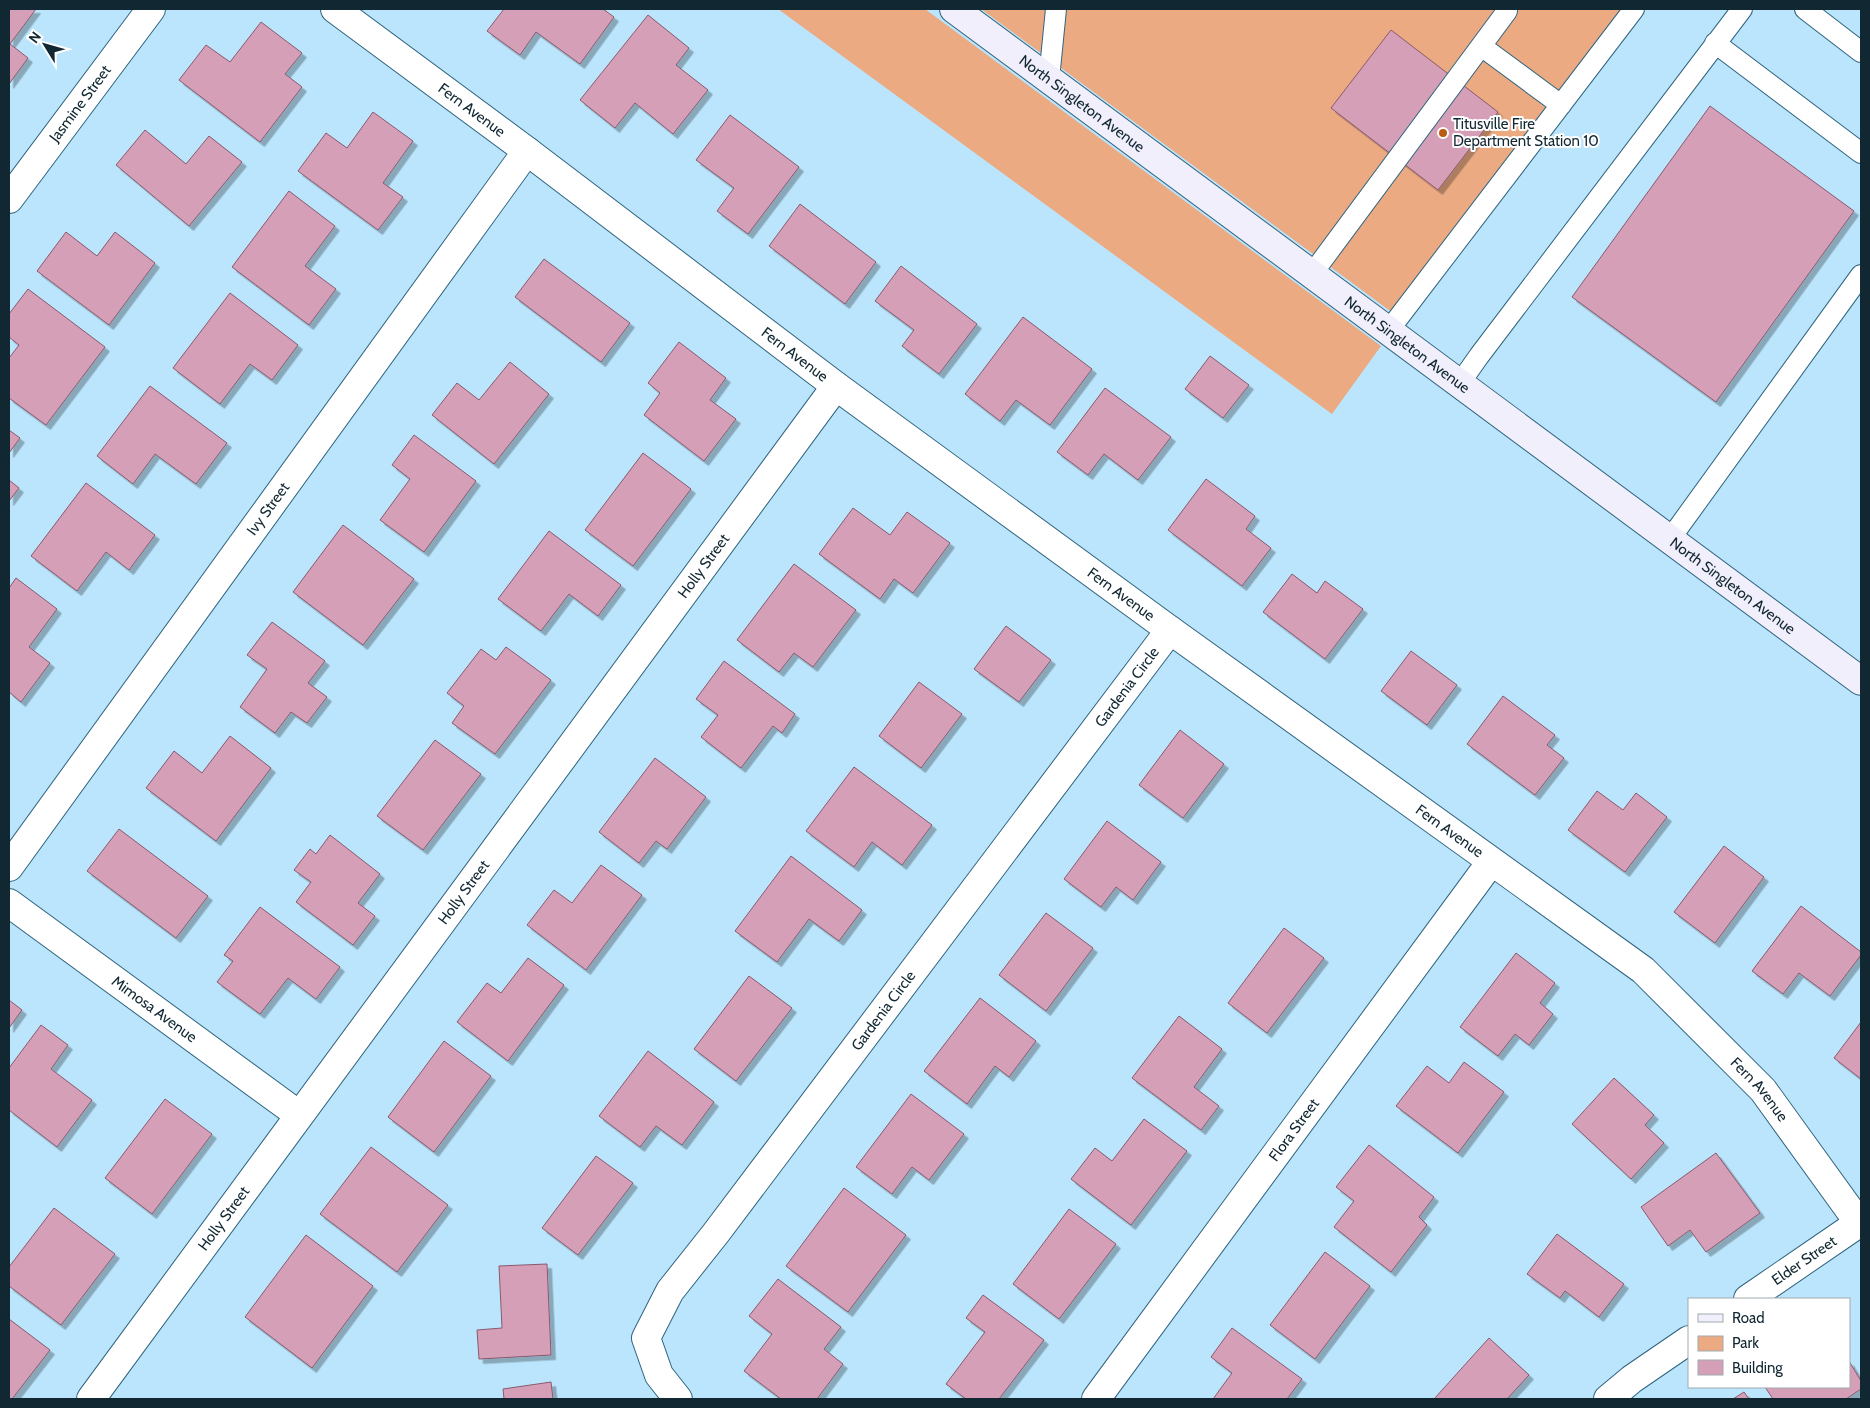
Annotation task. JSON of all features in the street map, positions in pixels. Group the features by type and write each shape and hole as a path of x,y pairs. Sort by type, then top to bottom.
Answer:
{"street":[{"name":"Jasmine Street","path":"9,199 151,9"},
{"name":"Fern Avenue","path":"335,9 527,151 836,386 1170,630 1643,970 1763,1090 1860,1223"},
{"name":"North Singleton Avenue","path":"954,9 1861,681"},
{"name":"Ivy Street","path":"9,867 527,151"},
{"name":"Holly Street","path":"91,1399 836,386"},
{"name":"Gardenia Circle","path":"678,1399 659,1375 646,1338 670,1291 722,1225 1170,630"},
{"name":"Flora Street","path":"1096,1399 1491,862"},
{"name":"Mimosa Avenue","path":"9,903 299,1115"},
{"name":"Elder Street","path":"1749,1298 1860,1223"},
{"path":"1608,1399 1632,1379 1688,1341"}],"lane":[{"path":"1049,79 1056,9"},
{"path":"1312,274 1507,9"},
{"path":"1388,330 1634,9"},
{"path":"1460,383 1742,9"},
{"path":"1805,9 1861,52"},
{"path":"1715,43 1861,153"},
{"path":"1481,46 1561,105"},
{"path":"1670,539 1861,275"}],"green space":[{"path":"778,9 925,9 1381,346 1332,414"},
{"path":"981,9 1627,9 1401,319"}],"building":[{"path":"9,9 36,9 10,44 28,58 9,84"},
{"path":"504,9 603,9 614,17 580,64 536,32 520,55 487,31"},
{"path":"648,15 689,48 676,65 708,90 673,134 635,103 615,128 580,100"},
{"path":"261,22 302,53 285,74 302,87 260,142 179,80 206,45 230,62"},
{"path":"1391,30 1498,112 1438,190 1331,108"},
{"path":"1710,106 1854,211 1716,402 1572,297"},
{"path":"373,112 413,141 383,183 403,197 378,230 298,171 326,133 347,148"},
{"path":"730,115 799,167 748,234 717,211 734,188 696,160"},
{"path":"145,130 186,164 209,136 242,162 189,226 116,165"},
{"path":"289,191 335,226 305,266 336,289 309,325 232,267"},
{"path":"800,204 876,262 845,304 769,246"},
{"path":"66,232 97,256 115,232 155,263 109,325 37,271"},
{"path":"544,259 630,323 601,362 515,297"},
{"path":"901,266 977,324 939,374 902,346 914,330 875,301"},
{"path":"28,289 105,347 46,425 9,398 9,358 19,345 9,337 9,314"},
{"path":"230,293 298,345 272,380 250,364 220,404 173,368"},
{"path":"1023,317 1092,369 1050,425 1016,400 1000,421 965,394"},
{"path":"679,342 726,378 710,400 736,419 704,461 644,415 660,393 648,383"},
{"path":"1210,356 1249,385 1223,418 1185,389"},
{"path":"510,362 549,394 494,464 432,415 457,383 479,400"},
{"path":"150,386 227,443 196,484 155,454 133,484 97,456"},
{"path":"1105,388 1171,437 1138,480 1104,454 1088,475 1057,452"},
{"path":"9,430 20,438 9,453"},
{"path":"414,435 476,481 424,552 380,520 410,479 392,465"},
{"path":"643,453 691,489 633,566 585,530"},
{"path":"1206,479 1255,516 1246,529 1271,548 1242,586 1168,530"},
{"path":"9,480 19,488 9,501"},
{"path":"86,483 155,535 129,570 106,552 77,591 31,556"},
{"path":"853,508 890,535 907,512 950,543 913,593 894,579 880,599 819,554"},
{"path":"343,525 414,579 363,645 293,592"},
{"path":"549,531 621,585 598,616 569,594 541,631 498,599"},
{"path":"794,564 856,610 813,667 794,653 779,672 737,640"},
{"path":"1292,574 1317,593 1325,581 1363,609 1325,659 1263,612"},
{"path":"16,578 57,609 29,647 50,663 21,702 9,692 9,588"},
{"path":"272,622 325,661 308,683 327,697 307,723 291,712 275,733 240,707 267,669 247,655"},
{"path":"1006,626 1051,660 1019,702 974,669"},
{"path":"506,647 551,680 495,754 452,723 464,706 447,693 481,649 496,660"},
{"path":"1411,651 1457,685 1427,725 1381,691"},
{"path":"724,661 795,714 782,733 773,726 741,768 701,737 718,715 696,699"},
{"path":"919,682 962,714 921,768 879,736"},
{"path":"1503,696 1555,735 1547,745 1564,758 1535,795 1467,744"},
{"path":"1180,730 1224,764 1183,818 1139,785"},
{"path":"230,736 271,768 216,841 146,788 174,751 202,773"},
{"path":"435,740 481,774 423,850 377,816"},
{"path":"655,758 706,797 667,849 656,841 639,863 599,832"},
{"path":"854,767 932,825 902,865 872,842 854,867 806,831"},
{"path":"1597,791 1623,810 1636,793 1667,817 1625,872 1568,830"},
{"path":"1107,821 1161,862 1133,900 1116,887 1101,907 1064,879"},
{"path":"119,829 208,896 176,938 87,871"},
{"path":"330,835 380,874 358,903 375,916 353,945 296,902 311,882 294,870 310,849 316,854"},
{"path":"1724,846 1764,877 1715,943 1674,912"},
{"path":"791,856 862,910 839,941 809,919 777,962 735,931"},
{"path":"601,865 642,895 586,970 527,925 554,890 572,903"},
{"path":"1801,906 1861,952 1861,955 1830,996 1799,973 1783,994 1752,971"},
{"path":"260,907 340,967 316,999 288,978 260,1014 217,982 233,961 224,955"},
{"path":"1046,913 1093,948 1046,1011 999,975"},
{"path":"1284,928 1324,958 1267,1033 1228,1003"},
{"path":"1516,953 1555,983 1540,1003 1553,1014 1529,1045 1515,1034 1498,1056 1460,1027"},
{"path":"528,958 564,985 508,1061 457,1022 487,983 501,993"},
{"path":"749,976 792,1008 736,1081 694,1049"},
{"path":"980,998 1036,1041 1009,1077 995,1066 967,1104 924,1071"},
{"path":"9,1000 22,1010 9,1028"},
{"path":"1179,1016 1222,1049 1194,1087 1219,1106 1201,1130 1132,1078"},
{"path":"1861,1022 1861,1079 1834,1058"},
{"path":"41,1025 68,1045 51,1069 92,1100 57,1147 9,1110 9,1068"},
{"path":"444,1041 491,1076 434,1152 388,1117"},
{"path":"648,1051 714,1102 682,1145 656,1126 640,1147 599,1116"},
{"path":"1464,1062 1504,1092 1458,1153 1396,1106 1427,1066 1449,1083"},
{"path":"1614,1078 1654,1115 1645,1125 1664,1143 1631,1179 1572,1124"},
{"path":"911,1094 964,1134 929,1180 912,1167 892,1194 856,1167"},
{"path":"165,1099 212,1134 152,1214 105,1178"},
{"path":"1144,1119 1187,1151 1131,1225 1071,1179 1095,1148 1112,1161"},
{"path":"1369,1145 1434,1197 1419,1217 1427,1225 1391,1272 1334,1227 1354,1201 1336,1187"},
{"path":"371,1147 448,1205 397,1272 320,1214"},
{"path":"1716,1153 1760,1213 1706,1252 1690,1230 1668,1246 1641,1207"},
{"path":"596,1156 633,1183 578,1255 542,1228"},
{"path":"844,1188 906,1235 848,1312 786,1266"},
{"path":"54,1208 115,1254 61,1325 9,1286 9,1267"},
{"path":"1069,1209 1116,1244 1059,1319 1013,1284"},
{"path":"1557,1234 1624,1284 1599,1317 1565,1291 1560,1298 1527,1274"},
{"path":"306,1235 373,1286 312,1368 245,1317"},
{"path":"1325,1252 1370,1286 1315,1359 1270,1325"},
{"path":"547,1264 551,1355 479,1359 477,1330 502,1328 499,1266"},
{"path":"778,1279 841,1327 824,1349 843,1364 817,1399 781,1399 744,1371 772,1334 749,1316"},
{"path":"983,1295 1044,1340 999,1399 966,1399 946,1384 985,1332 966,1318"},
{"path":"9,1319 50,1350 12,1399 9,1399"},
{"path":"1232,1328 1302,1379 1287,1399 1213,1399 1232,1373 1211,1357"},
{"path":"1489,1338 1529,1375 1507,1399 1434,1399"},
{"path":"1850,1363 1861,1381 1861,1389 1846,1399 1773,1399 1766,1388 1850,1388"},
{"path":"551,1382 553,1399 504,1399 503,1389"},
{"path":"1744,1392 1749,1399 1733,1399"}],"place":[{"name":"Titusville Fire Department Station 10","path":"1443,133"}]}
